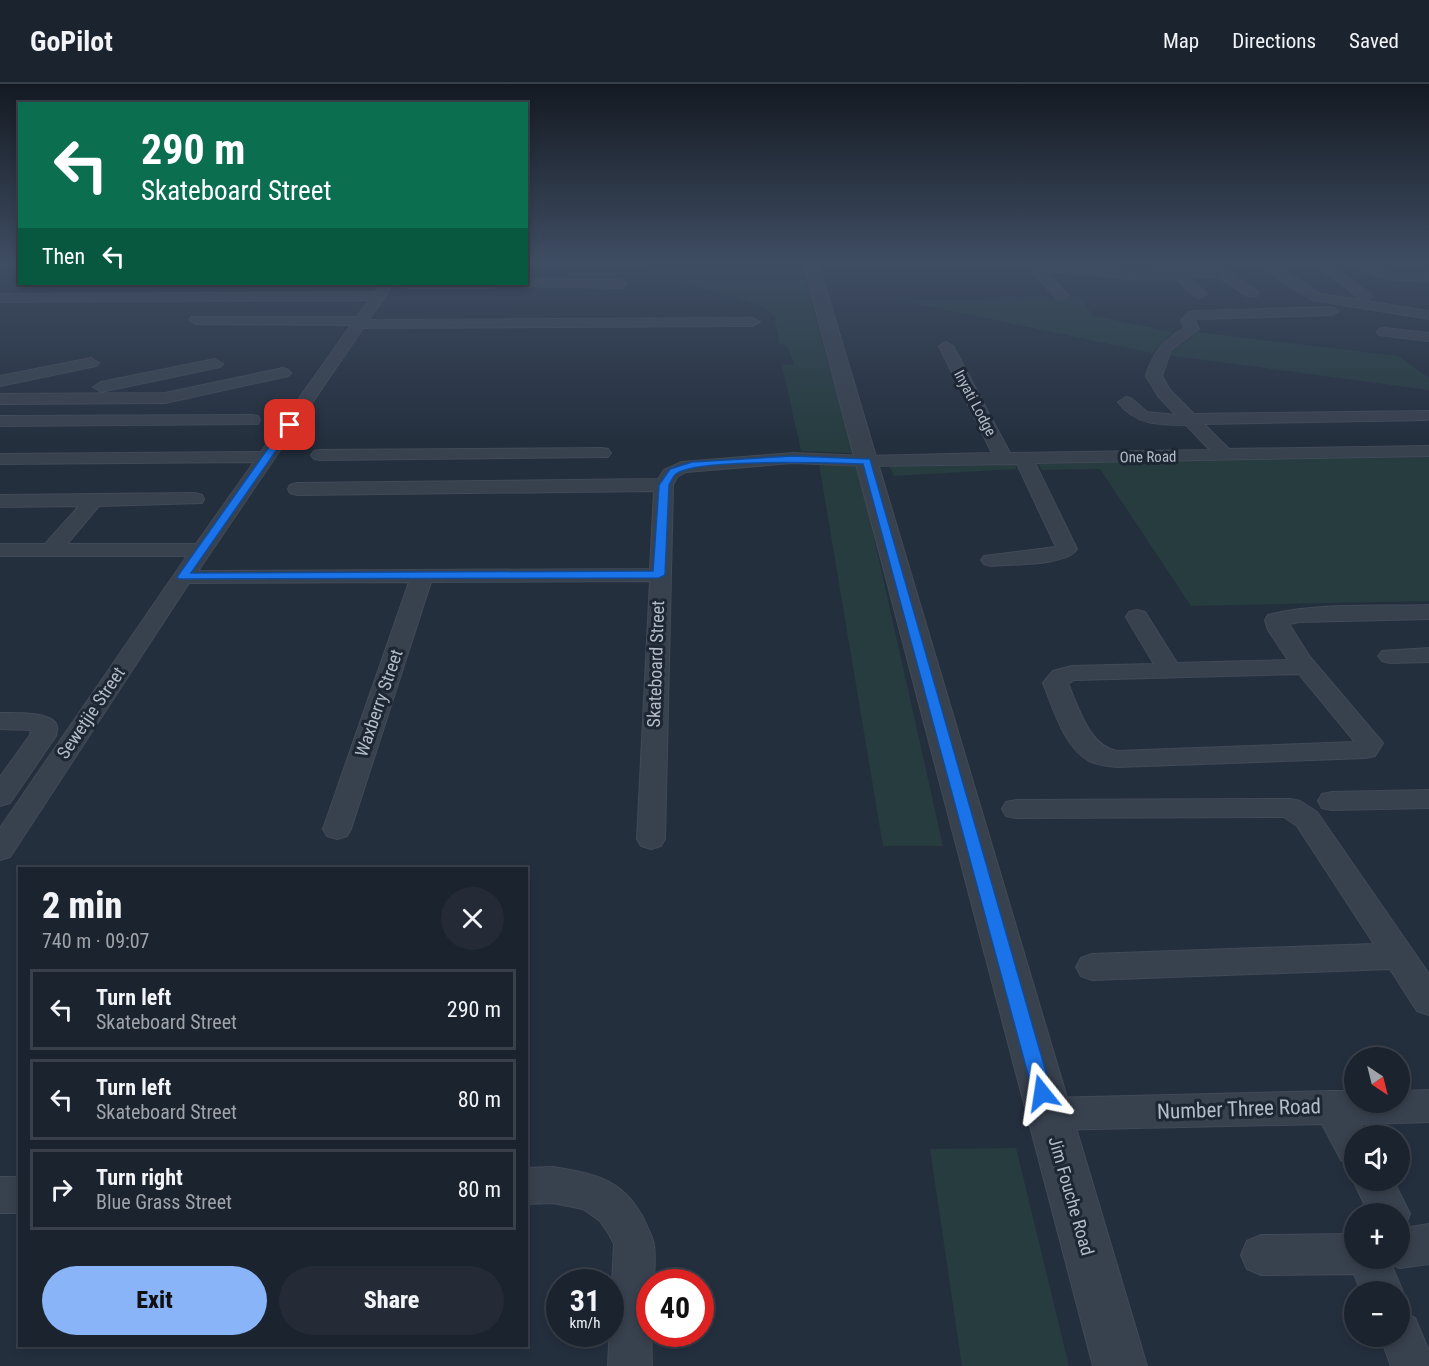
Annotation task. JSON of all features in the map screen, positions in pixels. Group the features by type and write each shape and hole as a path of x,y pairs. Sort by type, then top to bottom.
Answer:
{"street":[{"path":"347,322 367,322"},
{"name":"Sewetjie Street","path":"0,850 183,577 361,322"},
{"path":"745,322 753,322"},
{"name":"Jim Fouche Road","path":"827,322 1120,1366"},
{"path":"1188,322 1192,329 1174,338 1158,360 1154,376 1164,393 1225,455"},
{"path":"1384,332 1429,338"},
{"name":"Inyati Lodge","path":"946,346 1067,549 1058,554 991,560"},
{"path":"0,381 92,363"},
{"path":"48,398 215,364"},
{"path":"0,399 165,398 284,374"},
{"path":"1126,402 1142,416 1160,419 1427,415"},
{"path":"86,458 122,420"},
{"path":"0,421 252,420"},
{"name":"One Road","path":"867,461 1429,451"},
{"path":"320,455 602,453"},
{"path":"454,487 467,454"},
{"path":"0,459 268,457"},
{"path":"297,489 664,485 673,471 692,465 809,458 867,461"},
{"name":"Skateboard Street","path":"651,839 664,485"},
{"path":"0,501 195,499"},
{"path":"51,550 94,500"},
{"path":"0,550 203,550"},
{"path":"183,577 659,575"},
{"name":"Waxberry Street","path":"337,829 422,577"},
{"path":"1306,667 1072,673 1062,676 1055,683 1084,745 1100,756 1118,759 1351,751 1369,748 1370,743 1306,667 1276,624 1279,618 1299,615 1429,612"},
{"path":"1137,617 1170,671"},
{"path":"1390,656 1429,655"},
{"path":"0,721 30,721 44,726 44,731 43,736 0,796"},
{"path":"1332,801 1429,799"},
{"path":"1016,809 1290,808 1307,819 1429,1001"},
{"path":"1092,967 1400,956"},
{"name":"Number Three Road","path":"1048,1114 1429,1106"},
{"path":"1332,1107 1344,1129"},
{"path":"540,1186 591,1192 614,1208 625,1223 634,1244 630,1366"},
{"path":"0,1195 18,1195"},
{"path":"1261,1255 1344,1254"},
{"path":"1406,1347 1413,1366"}],"green space":[{"path":"775,322 817,322 853,453 801,451 782,365 794,364 786,345 779,344"},
{"path":"1003,322 1123,322 1173,332 1152,353"},
{"path":"1198,332 1398,356 1429,378 1429,390 1167,355"},
{"path":"1429,455 1429,601 1191,606 1100,469 1042,470 1038,464"},
{"path":"1014,463 1017,469 894,476 889,466"},
{"path":"819,464 858,466 943,846 883,846"},
{"path":"1016,1148 1069,1366 962,1366 930,1149"}],"route":[{"path":"290,425 183,577 659,575 664,485 673,471 692,465 793,458 867,461 887,540 908,607 1042,1093"}]}
